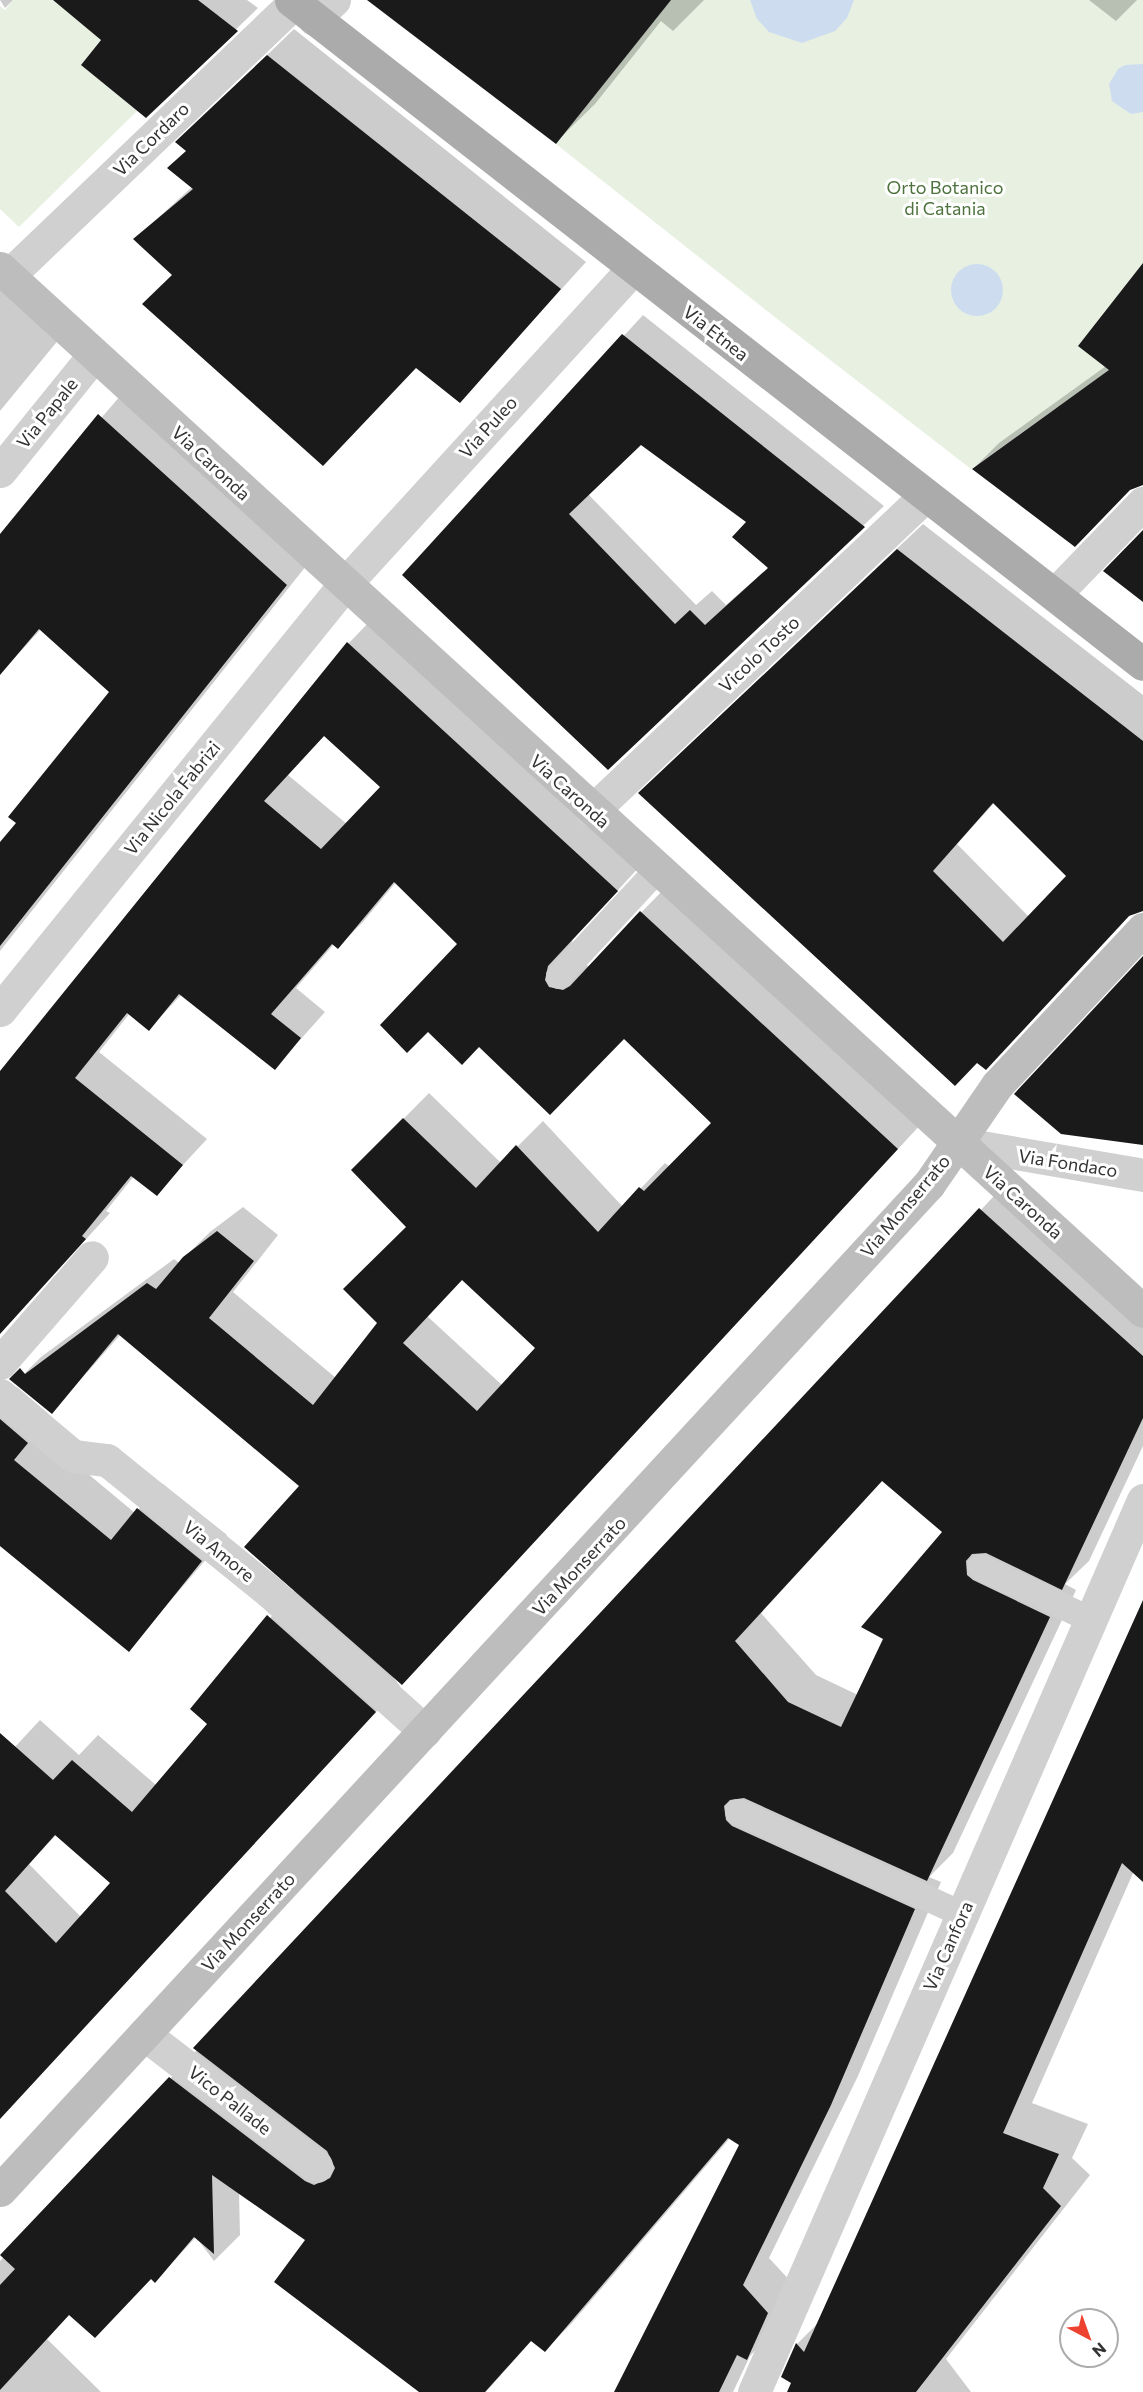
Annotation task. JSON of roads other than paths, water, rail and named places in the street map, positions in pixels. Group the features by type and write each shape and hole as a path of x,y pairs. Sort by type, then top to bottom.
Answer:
{"main road":[{"name":"Via Etnea","path":"308,5 633,268 1143,664"},
{"name":"Via Caronda","path":"4,272 344,585 1143,1311"},
{"name":"Via Monserrato","path":"0,2190 928,1184 997,1085 1143,929"}],"street":[{"name":"Via Cordaro","path":"4,272 308,5"},
{"name":"Via Puleo","path":"344,585 633,268"},
{"name":"Via Papale","path":"0,471 94,355"},
{"name":"Vicolo Tosto","path":"592,811 926,496"},
{"path":"1055,594 1143,503"},
{"name":"Via Nicola Fabrizi","path":"0,1010 344,585"},
{"name":"Via Fondaco","path":"958,1143 1143,1175"},
{"path":"0,1363 92,1257"},
{"name":"Via Amore","path":"0,1395 73,1456 107,1460 270,1592 425,1731"},
{"name":"Via Canfora","path":"754,2392 1143,1500"},
{"name":"Vico Pallade","path":"144,2034 316,2166"}],"lane":[{"path":"559,976 657,870"},
{"path":"980,1567 1091,1620"},
{"path":"738,1812 962,1914"}],"water":[{"path":"750,0 854,0 847,18 835,31 802,43 769,32 757,19"},
{"path":"1143,64 1143,112 1131,114 1112,101 1109,84 1118,69 1125,65"},
{"path":"977,264 987,266 995,272 1001,280 1003,290 1001,300 995,308 987,314 977,316 967,314 959,308 953,300 951,290 953,280 959,272 967,266"}],"park label":[{"name":"Orto Botanico di Catania","path":"945,198"}]}
